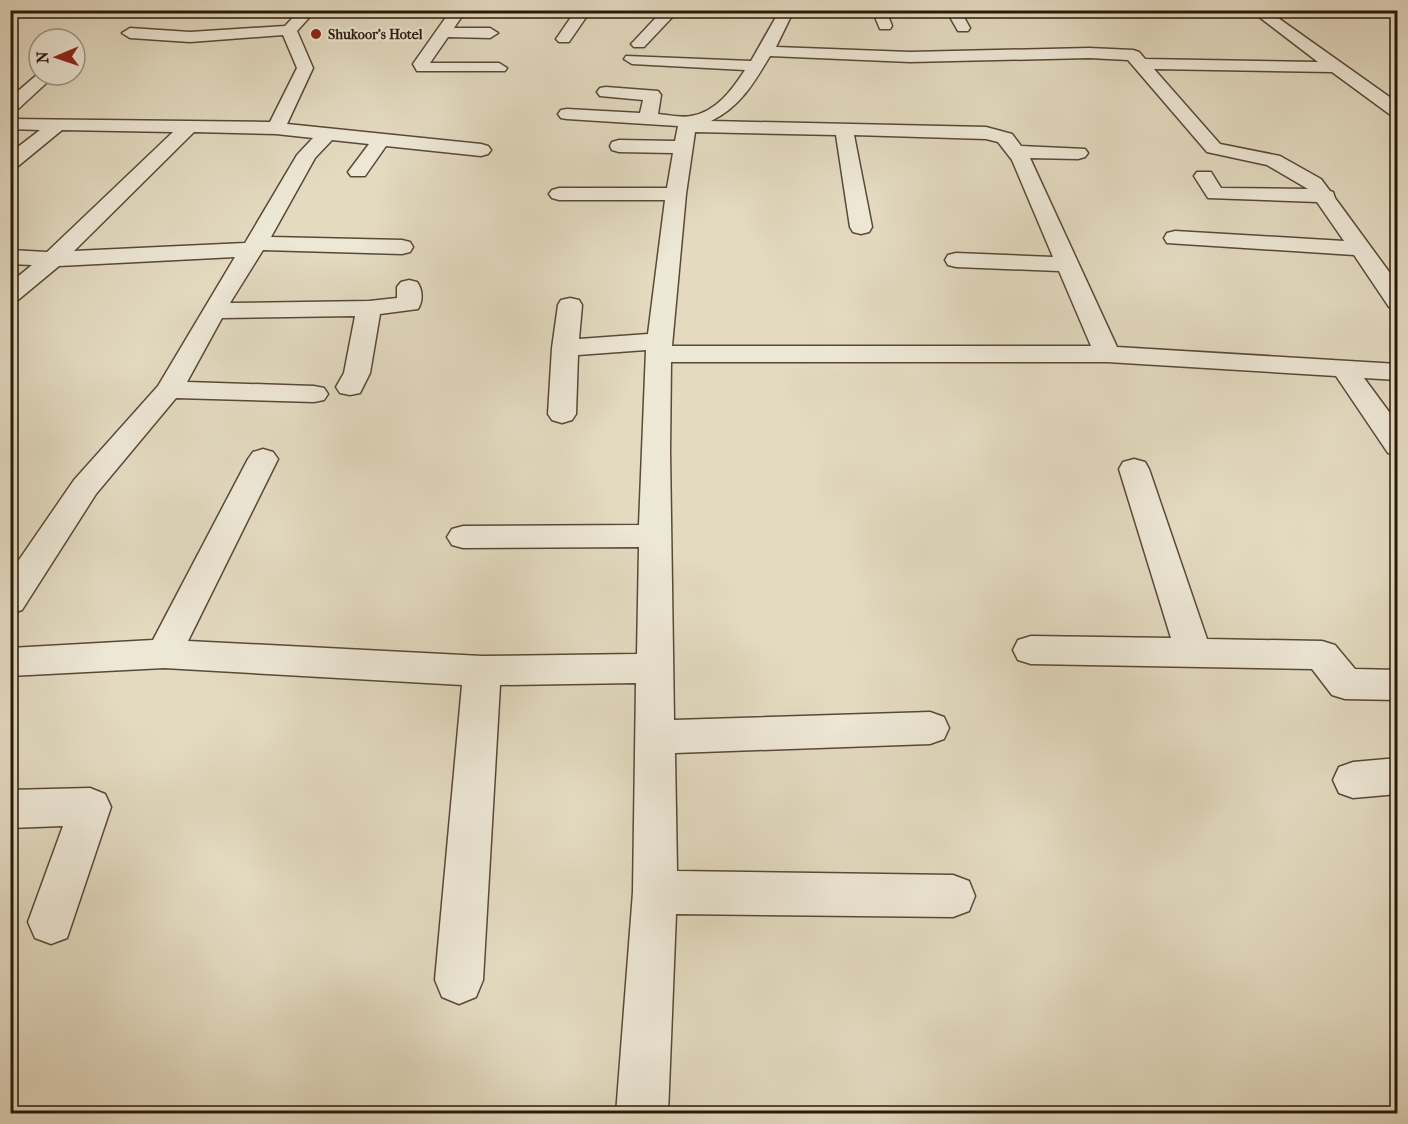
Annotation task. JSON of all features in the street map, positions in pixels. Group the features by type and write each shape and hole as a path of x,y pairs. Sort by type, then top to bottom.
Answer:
{"street":[{"path":"130,33 190,37 289,30 309,10"},
{"path":"459,10 421,64 423,68 499,68"},
{"path":"564,39 584,10"},
{"path":"672,10 635,52 910,63 1122,53 1133,55 1214,148 1226,152 1248,153 1273,160 1314,183 1326,196 1398,302"},
{"path":"642,1113 655,892 655,536 659,348 676,194 688,132 730,104 784,21 787,10"},
{"path":"879,10 885,26"},
{"path":"953,10 963,28"},
{"path":"1257,10 1398,112"},
{"path":"276,128 305,68 289,30"},
{"path":"442,32 490,33"},
{"path":"1211,48 1234,65"},
{"path":"1139,64 1336,67"},
{"path":"10,107 33,87"},
{"path":"606,92 652,95 648,119"},
{"path":"567,114 648,119 688,132"},
{"path":"10,124 276,128 481,150"},
{"path":"10,163 59,124"},
{"path":"10,295 52,259 190,126"},
{"path":"844,130 861,227"},
{"path":"619,146 688,132 844,130 986,133 1005,138 1016,152 1107,354"},
{"path":"10,602 85,487 169,390 307,155 327,134"},
{"path":"358,172 381,140"},
{"path":"1016,152 1078,153"},
{"path":"1204,176 1215,194 1326,196"},
{"path":"559,194 676,194"},
{"path":"1175,238 1360,249"},
{"path":"10,257 52,259 254,246 402,247"},
{"path":"956,260 1066,264"},
{"path":"215,311 369,308 409,304 410,287"},
{"path":"562,414 565,348 570,305"},
{"path":"350,387 357,373 369,308"},
{"path":"565,348 1107,354 1398,372"},
{"path":"1343,367 1398,446"},
{"path":"169,390 314,394"},
{"path":"164,654 263,459"},
{"path":"1134,469 1194,653"},
{"path":"463,537 655,536"},
{"path":"1031,650 1322,655 1345,684 1398,685"},
{"path":"10,662 164,654 482,671 655,668"},
{"path":"459,980 482,671"},
{"path":"655,737 930,728"},
{"path":"1353,780 1398,776"},
{"path":"10,809 90,807 51,922"},
{"path":"655,892 954,896"}],"place":[{"name":"Shukoor's Hotel","path":"316,34"}]}
